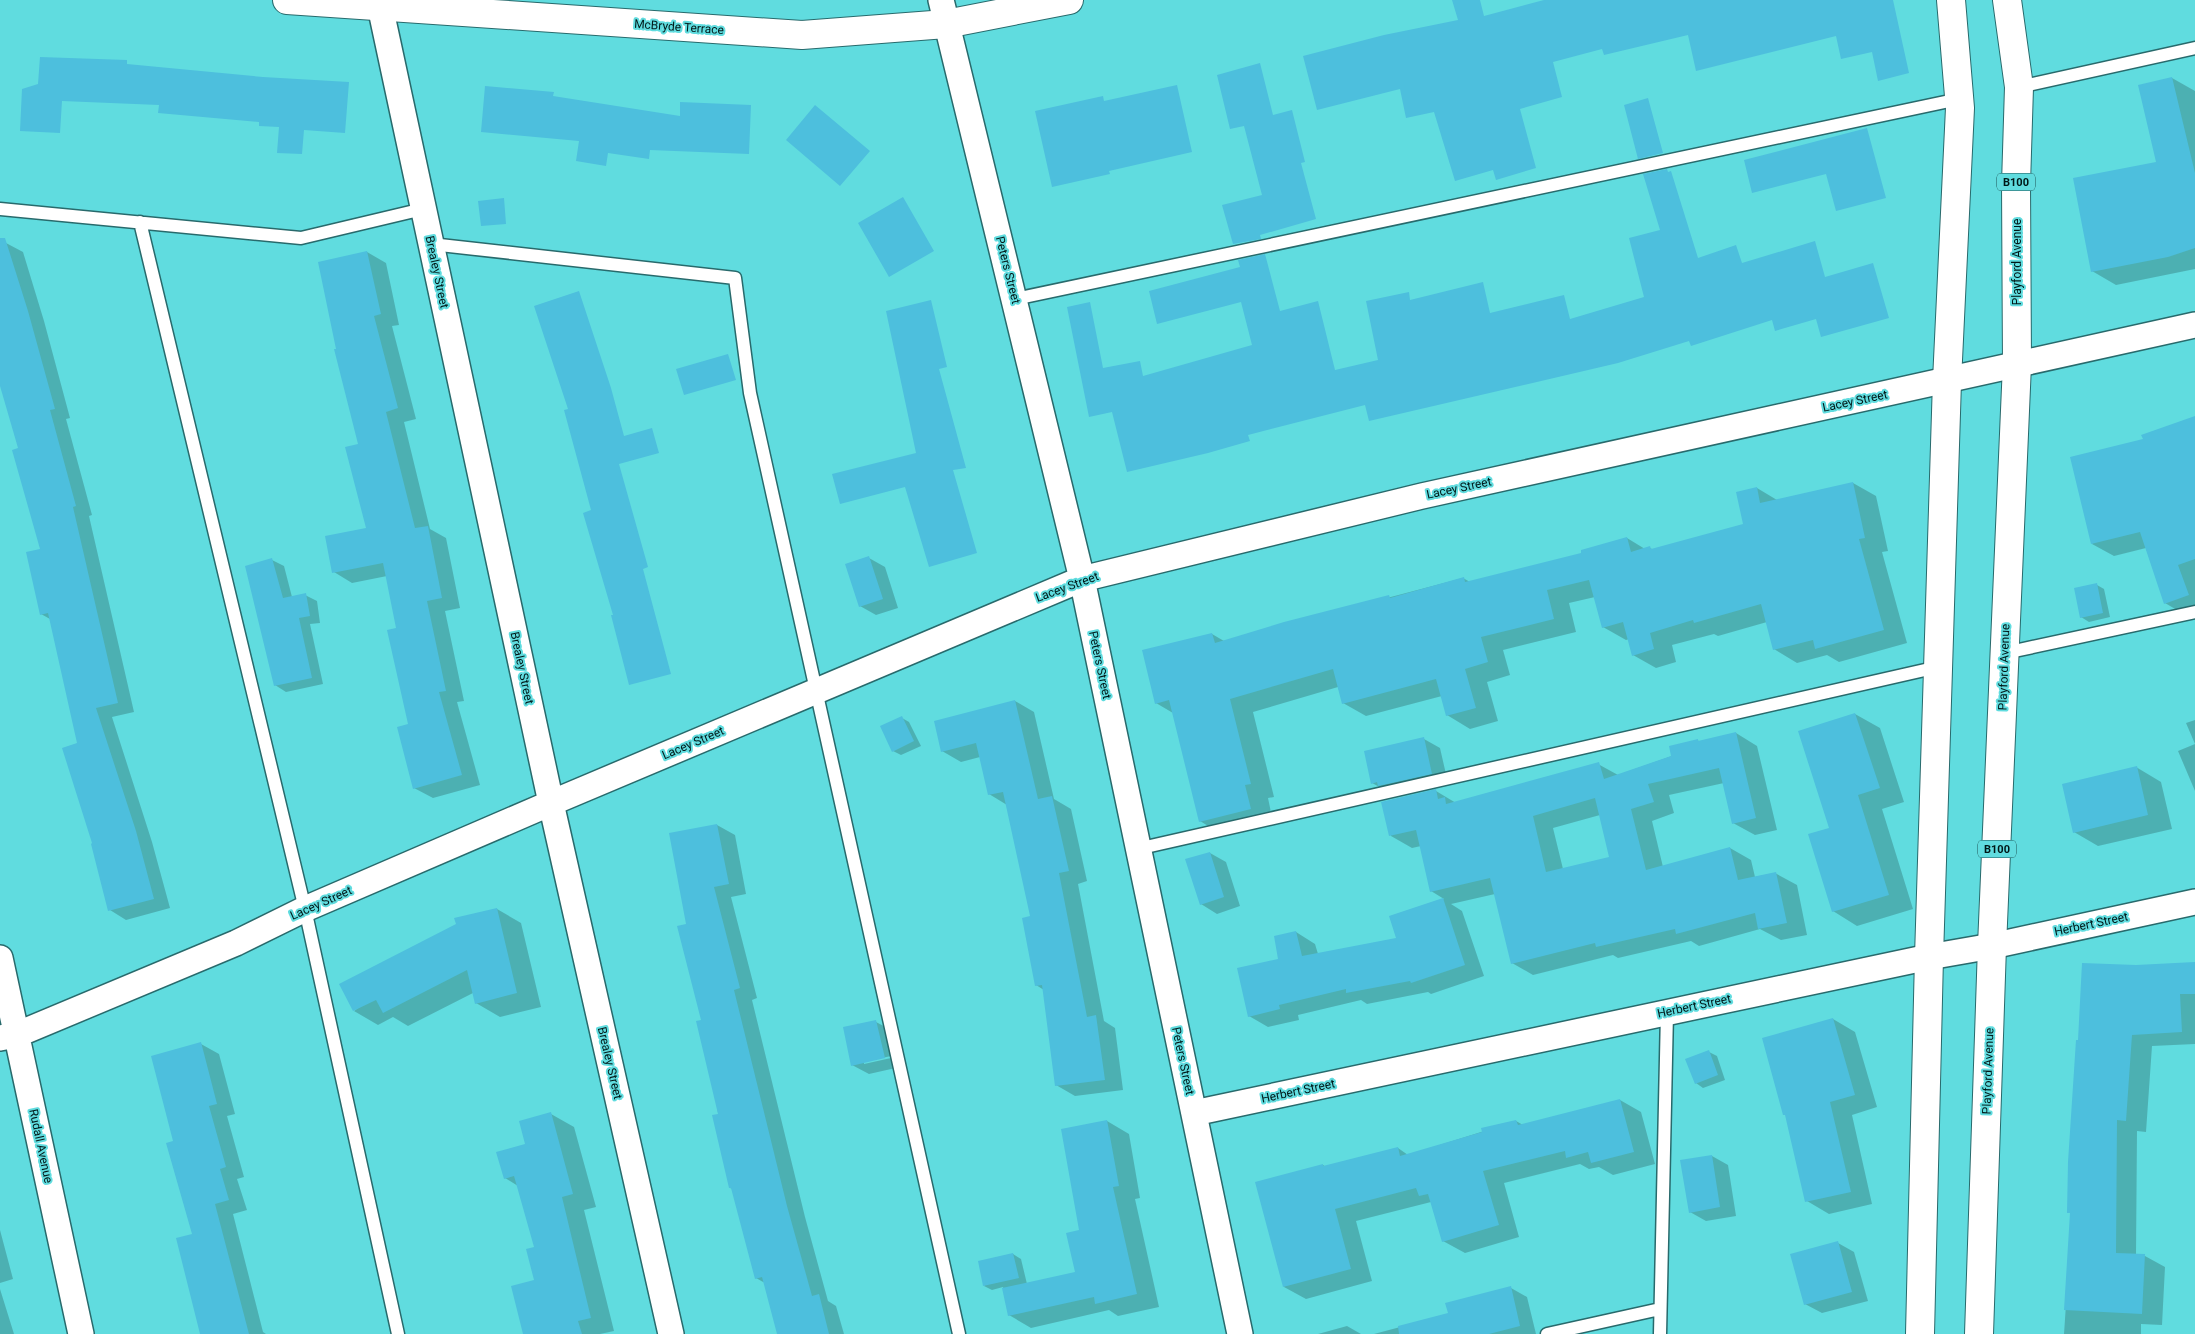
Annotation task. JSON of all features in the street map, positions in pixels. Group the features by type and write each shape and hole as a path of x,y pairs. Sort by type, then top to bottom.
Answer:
{"main road":[{"name":"McBryde Terrace","path":"286,0 380,3 802,35 944,12 1069,0"},
{"path":"1944,0 1958,70"},
{"path":"1920,1334 1946,381 1959,99 1951,0"},
{"name":"Playford Avenue","path":"1979,1334 1992,946 2017,364 2016,184 2019,87 2007,0"}],"street":[{"name":"Brealey Street","path":"380,3 551,803 671,1334"},
{"name":"Peters Street","path":"944,12 1082,579 1137,849 1194,1113 1234,1333"},
{"name":"Lacey Street","path":"8,1036 236,943 305,909 551,803 1082,579 1422,496 2195,325"},
{"name":"Herbert Street","path":"1194,1113 2195,902"},
{"name":"Rudall Avenue","path":"0,958 8,1036 81,1334"}],"lane":[{"path":"2019,87 2195,48"},
{"path":"1015,299 1959,99"},
{"path":"0,210 301,238 423,209"},
{"path":"140,222 305,909 398,1334"},
{"path":"431,244 736,278 750,393 959,1334"},
{"path":"2005,653 2195,612"},
{"path":"1137,849 1938,667"},
{"path":"1660,1334 1667,1012"},
{"path":"1547,1334 1660,1309"}],"building":[{"path":"1452,0 1480,0 1484,16 1544,0 1893,0 1909,73 1878,81 1872,52 1841,59 1836,36 1696,71 1688,35 1604,55 1602,49 1553,62 1562,97 1520,109 1536,168 1496,180 1493,170 1455,181 1434,112 1406,118 1400,89 1317,110 1303,56 1384,35 1458,20"},
{"path":"40,57 127,60 127,64 263,77 349,82 345,133 304,130 302,154 277,153 279,127 259,126 259,122 158,113 159,105 62,101 60,133 20,131 22,89 38,84"},
{"path":"1260,63 1273,115 1292,110 1305,162 1301,163 1316,219 1260,235 1261,239 1233,244 1222,205 1262,195 1244,126 1230,129 1217,75"},
{"path":"2172,77 2195,173 2195,248 2168,257 2091,272 2073,178 2156,162 2138,85"},
{"path":"1177,85 1192,152 1109,171 1110,174 1052,187 1035,111 1103,96 1104,101"},
{"path":"485,86 554,92 553,96 680,116 680,102 751,105 749,154 650,150 649,159 608,153 606,166 576,161 579,141 481,132"},
{"path":"1648,98 1663,153 1638,159 1624,105"},
{"path":"815,105 870,151 840,186 786,140"},
{"path":"1867,128 1886,198 1836,211 1826,174 1752,193 1744,160"},
{"path":"1667,169 1668,172 1671,171 1698,258 1736,245 1742,263 1815,241 1825,277 1873,263 1889,318 1821,337 1816,319 1775,331 1772,320 1691,346 1689,341 1618,363 1369,421 1365,405 1248,435 1250,441 1208,453 1127,472 1112,412 1089,417 1067,307 1090,302 1103,368 1140,361 1143,376 1252,345 1241,302 1157,324 1149,291 1240,267 1238,260 1265,254 1280,311 1318,301 1335,370 1378,360 1366,301 1409,292 1410,300 1483,282 1490,313 1564,295 1570,319 1644,297 1629,238 1660,230 1643,174"},
{"path":"903,197 934,251 889,277 858,223"},
{"path":"504,198 506,224 481,226 478,201"},
{"path":"0,238 5,238 28,311 55,409 50,410 76,506 73,507 118,703 96,708 136,831 154,899 108,911 92,843 62,748 77,743 48,613 40,615 26,552 40,549 12,450 18,448 0,386"},
{"path":"367,251 381,314 374,316 398,408 386,412 415,528 428,526 442,598 427,601 446,691 439,692 462,775 413,789 397,727 408,724 387,630 396,628 383,563 332,573 325,536 366,528 345,447 358,444 334,349 336,349 318,262"},
{"path":"579,291 611,388 624,436 652,428 659,453 619,464 648,567 643,569 671,674 629,685 611,615 613,615 583,513 591,510 564,410 568,409 534,306"},
{"path":"931,300 947,367 939,369 966,468 953,470 977,553 929,567 905,487 840,504 832,474 916,453 886,311"},
{"path":"728,354 736,380 684,395 676,369"},
{"path":"2195,416 2195,559 2178,565 2189,595 2164,604 2140,532 2091,544 2070,457 2143,439 2141,435"},
{"path":"1853,482 1865,538 1859,539 1884,630 1815,649 1813,640 1773,650 1761,604 1694,623 1693,620 1650,633 1654,649 1632,656 1623,622 1602,628 1589,580 1547,590 1554,619 1481,637 1488,662 1465,669 1476,708 1446,716 1436,679 1342,704 1333,669 1230,699 1251,784 1245,785 1251,809 1199,822 1169,700 1155,704 1142,650 1212,633 1215,643 1284,622 1389,595 1390,598 1464,577 1465,582 1581,553 1581,550 1627,537 1631,552 1650,546 1651,549 1743,524 1736,492 1757,487 1760,503"},
{"path":"869,556 883,599 859,607 845,564"},
{"path":"272,558 283,598 306,593 310,616 299,618 312,678 274,686 245,566"},
{"path":"2097,583 2103,613 2080,618 2074,588"},
{"path":"1015,700 1038,799 1052,796 1069,871 1059,873 1087,1017 1096,1015 1105,1080 1055,1086 1042,985 1035,986 1022,918 1030,916 1003,792 988,795 976,743 941,752 934,721"},
{"path":"1855,713 1880,788 1858,795 1889,895 1832,912 1808,834 1829,828 1798,731"},
{"path":"902,716 914,741 892,752 880,726"},
{"path":"1736,732 1756,818 1732,824 1719,768 1648,784 1654,802 1631,809 1646,870 1730,847 1738,880 1776,872 1787,923 1758,929 1755,913 1676,934 1675,929 1596,947 1595,943 1511,964 1490,878 1430,892 1416,830 1389,836 1381,802 1436,789 1438,799 1445,797 1446,804 1599,762 1604,779 1671,756 1669,746 1698,739 1698,741","holes":["1595,798 1609,857 1546,872 1533,816"]},
{"path":"1424,737 1432,774 1378,786 1377,782 1371,784 1364,751"},
{"path":"2137,766 2148,815 2073,833 2062,784"},
{"path":"717,824 729,884 714,887 740,988 734,990 787,1206 812,1296 819,1294 829,1334 777,1334 762,1277 755,1279 731,1188 729,1188 712,1115 718,1114 696,1021 701,1020 677,926 686,924 669,833"},
{"path":"1210,852 1224,897 1200,905 1185,859"},
{"path":"1443,898 1465,965 1411,983 1410,981 1346,993 1346,989 1279,1005 1280,1009 1248,1017 1237,968 1278,959 1274,936 1296,931 1302,956 1396,938 1389,916"},
{"path":"497,908 517,993 475,1004 467,970 383,1013 376,1000 353,1011 339,984 456,924 454,918"},
{"path":"2195,962 2195,994 2180,994 2182,1032 2132,1035 2126,1121 2117,1120 2116,1253 2145,1254 2142,1314 2064,1310 2070,1213 2067,1213 2068,1162 2082,963 2136,965"},
{"path":"1833,1018 1855,1095 1830,1102 1851,1192 1805,1202 1785,1115 1783,1115 1762,1038"},
{"path":"876,1020 885,1058 851,1066 843,1027"},
{"path":"201,1042 217,1104 209,1106 226,1167 220,1169 229,1200 215,1204 249,1334 200,1334 176,1238 192,1234 166,1143 173,1141 151,1056"},
{"path":"1709,1050 1718,1075 1695,1084 1685,1059"},
{"path":"1620,1099 1634,1152 1591,1163 1588,1152 1566,1158 1565,1151 1483,1171 1499,1225 1442,1242 1428,1194 1419,1196 1416,1188 1335,1209 1351,1269 1283,1287 1255,1182 1398,1147 1400,1156 1482,1132 1481,1128 1516,1120 1518,1125"},
{"path":"551,1112 573,1194 562,1197 591,1318 578,1321 582,1334 523,1334 511,1286 534,1280 526,1249 534,1247 514,1176 504,1179 496,1152 525,1144 519,1121"},
{"path":"1107,1120 1119,1186 1113,1187 1137,1294 1095,1304 1094,1297 1008,1316 1002,1288 1075,1272 1066,1233 1079,1230 1061,1129"},
{"path":"1712,1155 1720,1207 1689,1213 1680,1160"},
{"path":"1838,1241 1852,1292 1804,1305 1790,1254"},
{"path":"1013,1253 1019,1278 983,1286 978,1261"},
{"path":"1511,1286 1520,1326 1489,1334 1399,1334 1398,1326 1448,1313 1445,1303"}]}
